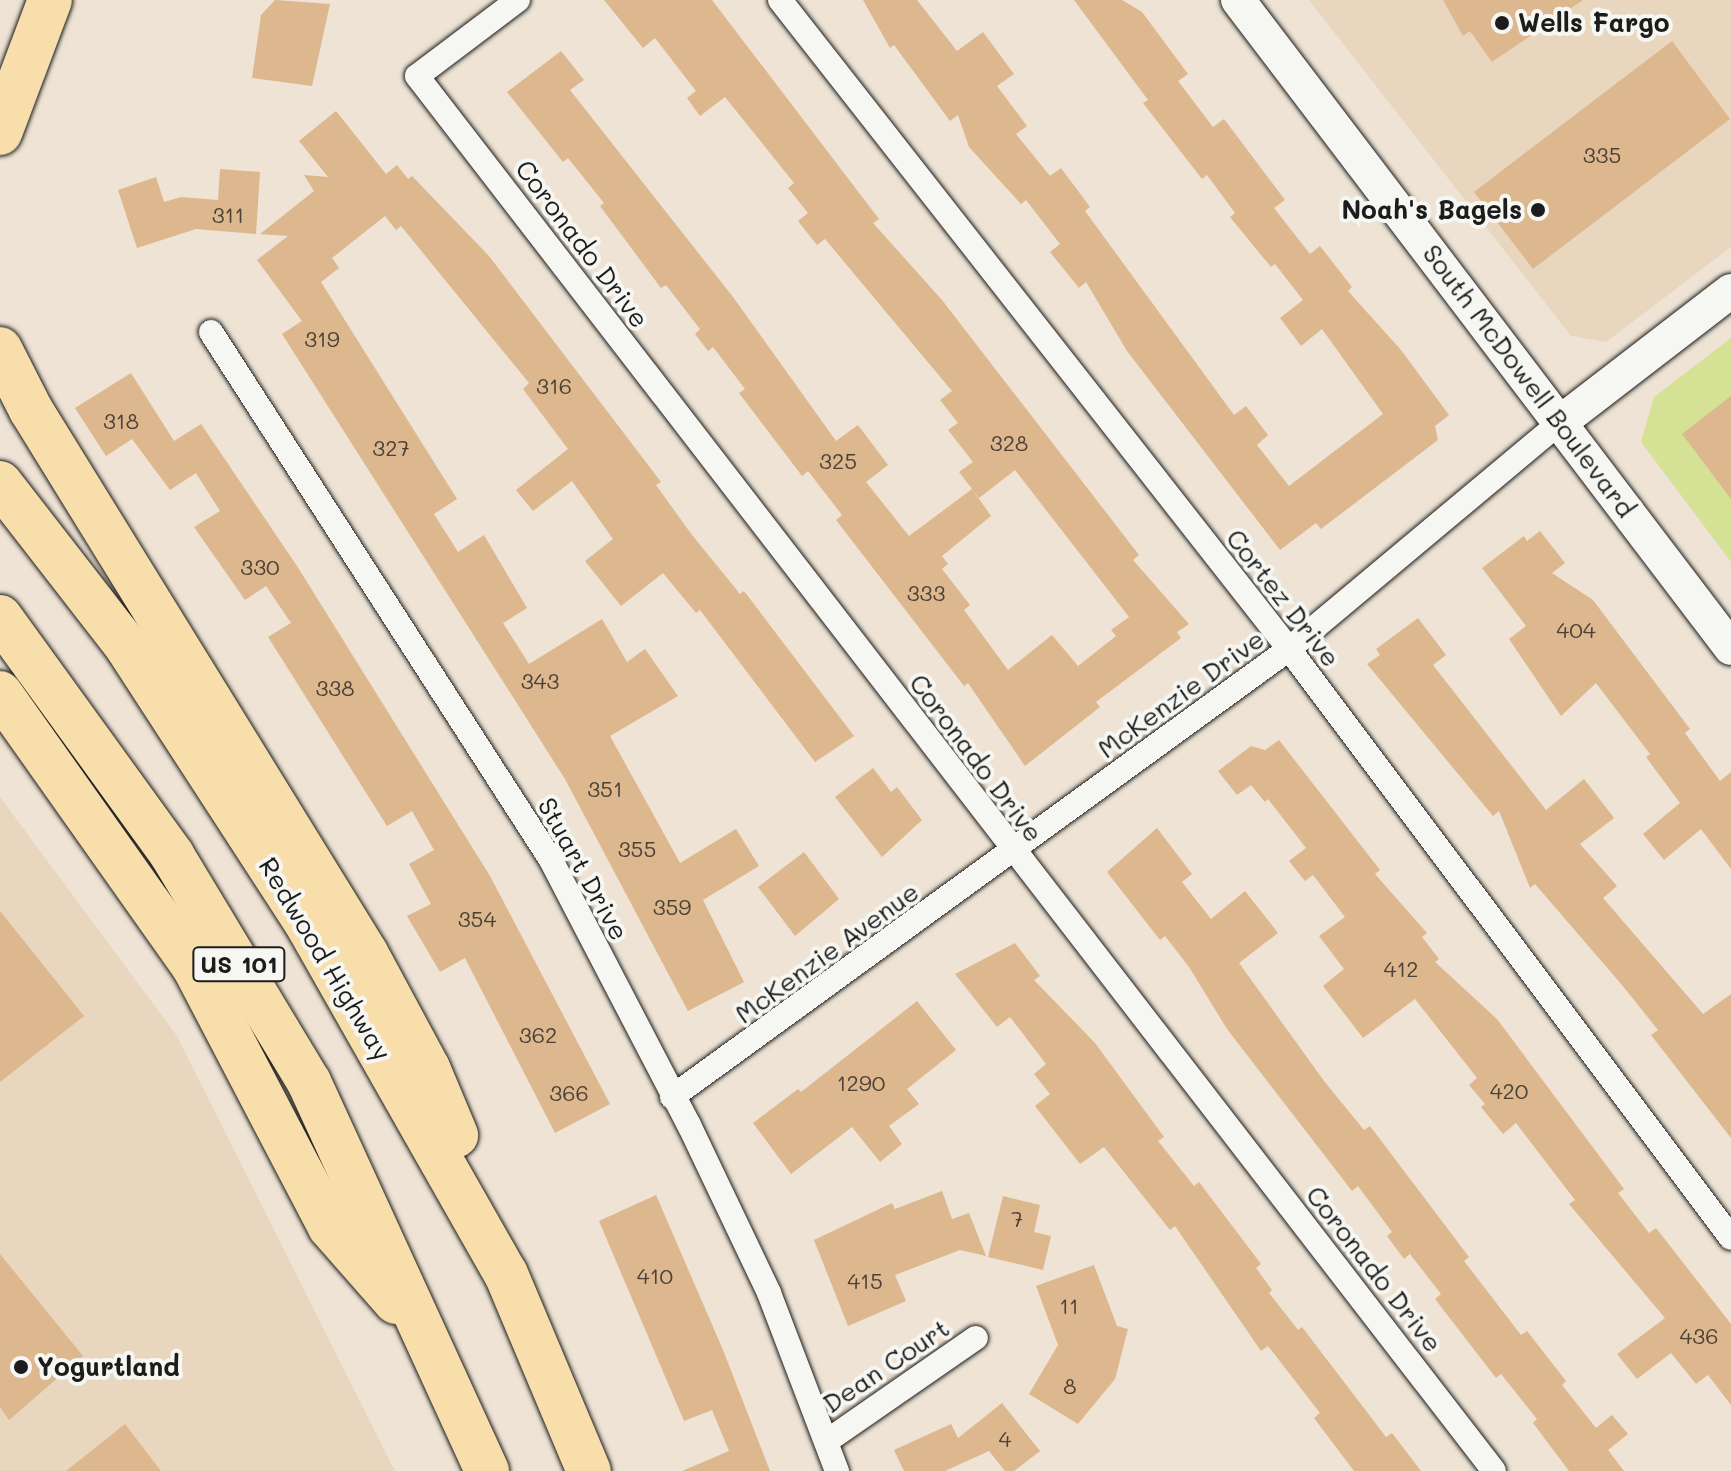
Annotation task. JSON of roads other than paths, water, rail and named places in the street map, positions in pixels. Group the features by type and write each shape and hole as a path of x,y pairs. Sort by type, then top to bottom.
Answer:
{"highway":[{"path":"0,133 50,0"},
{"path":"0,349 31,410 366,953 457,1127 455,1178"},
{"name":"Redwood Highway","path":"0,483 127,647 308,926 455,1178 512,1287 589,1471"},
{"name":"US 101","path":"0,617 155,830 309,1082 487,1471"},
{"path":"0,693 194,967 330,1227 429,1340"}],"main road":[{"name":"South McDowell Boulevard","path":"1238,0 1562,421 1731,648"},
{"path":"1562,421 1731,291"}],"street":[{"name":"Coronado Drive","path":"518,0 417,76 1012,852 1494,1471"},
{"name":"Cortez Drive","path":"780,0 1289,649 1731,1238"},
{"name":"Stuart Drive","path":"211,332 551,860 769,1293 837,1471"},
{"name":"McKenzie Drive","path":"1012,852 1289,649 1562,421"},
{"name":"McKenzie Avenue","path":"672,1097 1012,852"},
{"name":"Dean Court","path":"827,1441 976,1338"}],"place":[{"name":"Wells Fargo","path":"1502,23"},
{"name":"Noah's Bagels","path":"1538,210"},
{"name":"Yogurtland","path":"21,1367"}]}
